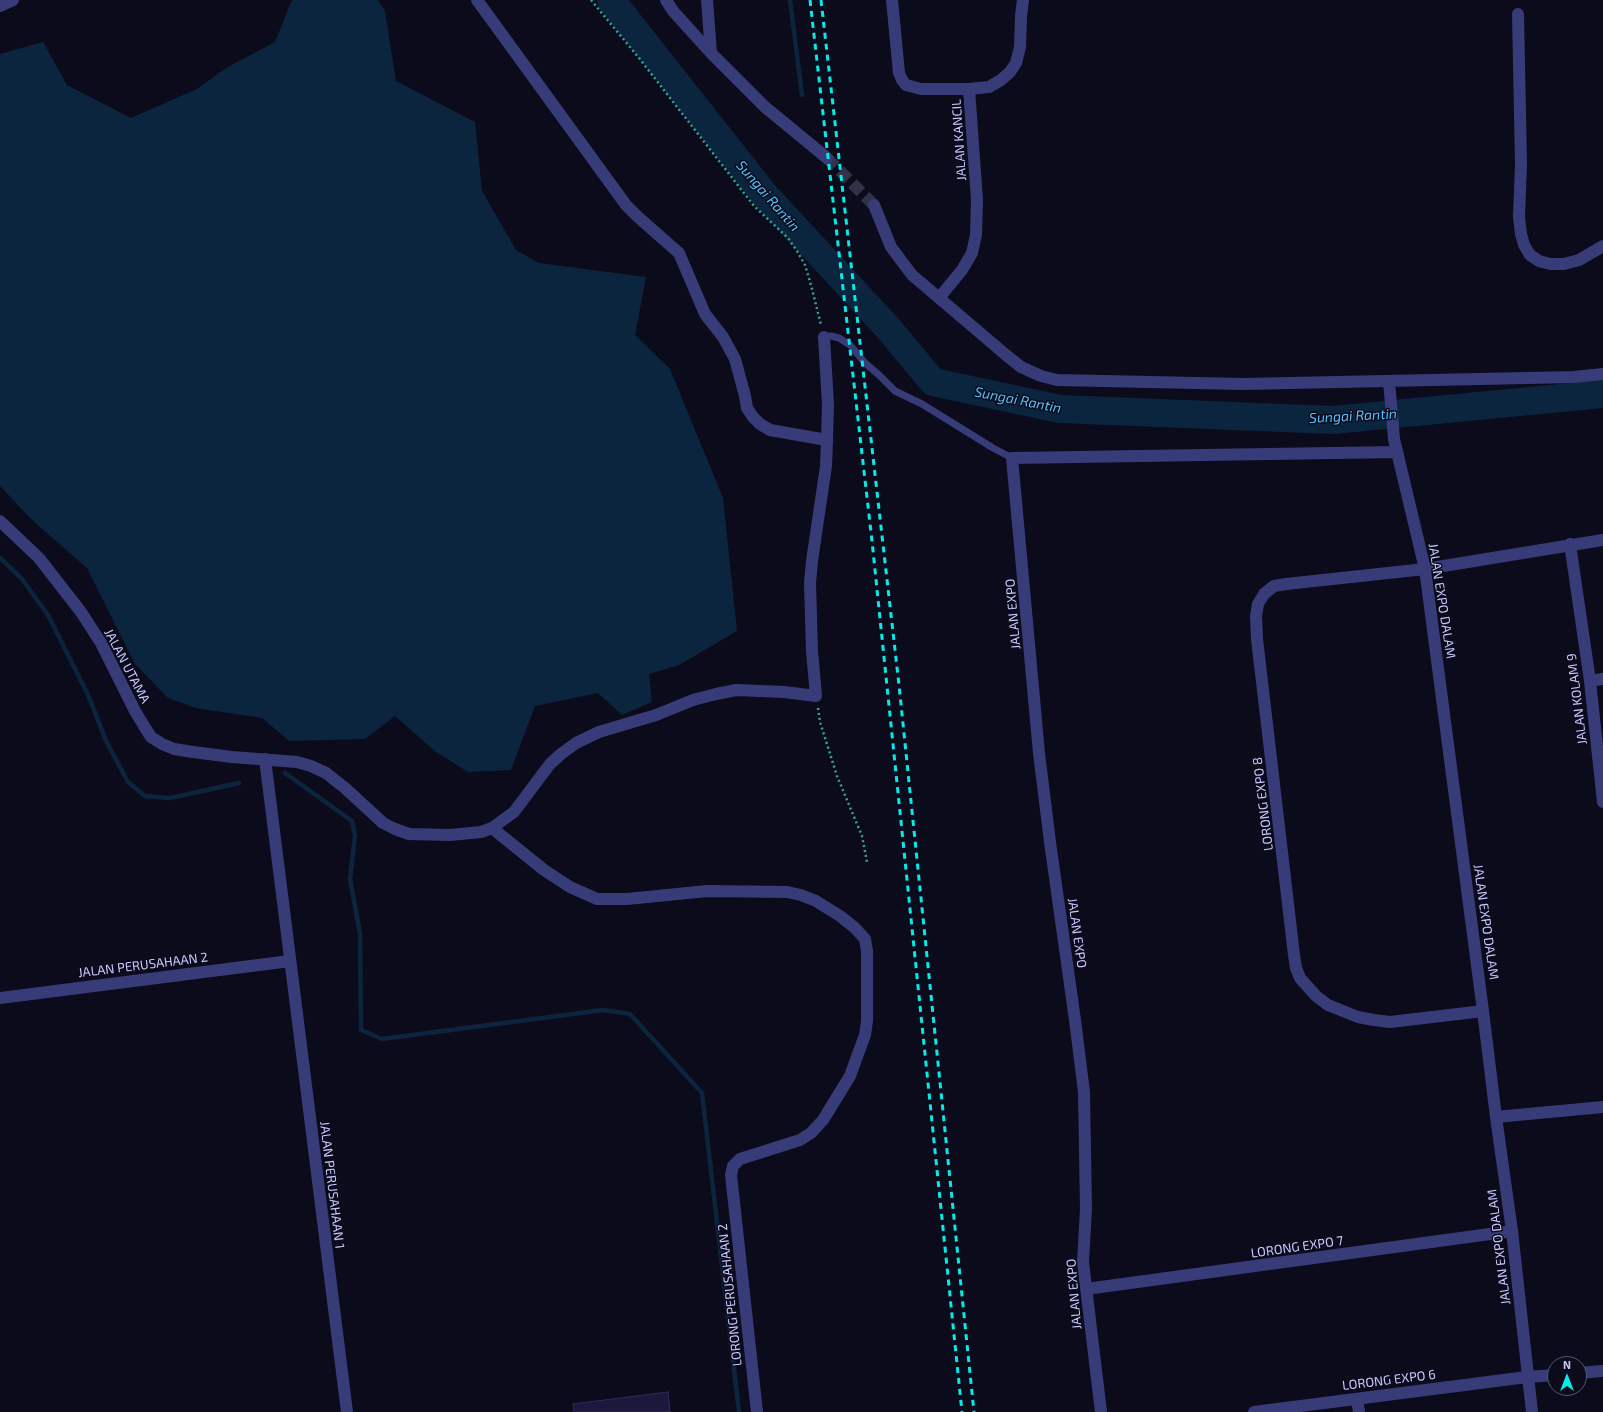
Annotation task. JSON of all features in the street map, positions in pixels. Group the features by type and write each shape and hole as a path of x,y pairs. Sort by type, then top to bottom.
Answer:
{"street":[{"path":"0,6 13,0"},
{"path":"477,0 626,205 638,218 679,253 705,314 723,337 735,359 747,408 753,417 760,424 770,430 827,440"},
{"path":"666,0 711,54 766,107 826,158"},
{"path":"707,0 711,54"},
{"path":"892,0 899,73 906,85 917,88 970,89"},
{"name":"JALAN KANCIL","path":"939,298 962,270 972,253 976,235 977,200 970,89 989,87 1001,80 1010,72 1016,63 1020,47 1023,0"},
{"path":"1518,14 1521,164 1519,217 1524,245 1530,255 1539,261 1550,264 1564,264 1579,260 1603,246"},
{"path":"874,205 891,247 896,256 912,275 1021,367 1041,376 1057,380 1243,384 1574,377 1603,374"},
{"path":"492,828 514,812 550,764 561,754 576,743 599,732 656,715 693,700 736,690 784,692 816,696 812,651 810,583 825,473 827,440 828,398 824,337"},
{"name":"JALAN EXPO DALAM","path":"1389,381 1394,439 1425,569 1512,1231 1532,1412"},
{"path":"1012,458 1397,452"},
{"name":"JALAN EXPO","path":"1012,458 1040,760 1084,1092 1086,1209 1083,1262 1101,1412"},
{"name":"JALAN UTAMA","path":"0,521 39,558 81,612 102,643 135,711 152,736 162,744 174,748 232,757 298,762 311,766 321,771 345,788 383,823 409,834 450,835 481,832 492,828"},
{"name":"LORONG EXPO 8","path":"1483,1011 1390,1022 1358,1017 1328,1005 1316,996 1300,978 1296,968 1294,955 1257,639 1256,616 1258,604 1264,594 1274,586 1425,569 1570,544 1603,540"},
{"name":"JALAN KOLAM 9","path":"1570,544 1590,681 1603,800"},
{"path":"1590,681 1603,679"},
{"name":"JALAN PERUSAHAAN 1","path":"265,759 347,1412"},
{"name":"LORONG PERUSAHAAN 2","path":"492,828 544,870 570,887 585,895 597,899 627,900 708,891 787,892 801,895 816,901 840,916 855,928 864,939 867,951 867,1021 865,1034 850,1076 823,1120 811,1133 800,1140 740,1159 733,1166 731,1175 757,1412"},
{"name":"JALAN PERUSAHAAN 2","path":"0,998 290,961"},
{"path":"1496,1117 1603,1107"},
{"name":"LORONG EXPO 7","path":"1086,1289 1512,1231"},
{"path":"1587,1372 1603,1371"},
{"name":"LORONG EXPO 6","path":"1254,1412 1547,1376"},
{"path":"1357,1399 1359,1412"}],"lane":[{"path":"824,337 831,336 839,338 850,345 865,363 894,391 922,404 993,448 1012,458"}],"path":[{"path":"591,0 639,58 754,206 788,238 805,265 824,337"},
{"path":"816,696 820,722 837,776 862,836 867,862"}],"water":[{"path":"292,0 378,0 385,11 396,81 475,122 482,191 516,250 539,263 646,277 635,335 670,369 723,498 737,631 679,665 649,674 652,702 622,715 598,693 535,706 511,770 468,772 436,752 395,716 365,739 289,741 262,718 196,708 168,698 135,664 87,568 33,521 0,486 0,54 43,42 67,85 131,118 197,89 226,68 275,42"}],"building":[{"path":"668,1392 670,1412 574,1412 573,1404"}],"waterway":[{"name":"Sungai Rantin","path":"611,0 764,194 888,328 933,382 1060,409 1333,420 1603,394"},
{"path":"790,0 802,95"},
{"path":"0,558 22,579 48,615 89,697 106,741 128,782 145,796 170,798 239,783"},
{"path":"285,773 352,821 355,836 350,879 360,933 361,1030 382,1039 603,1010 630,1014 702,1093 739,1412"}],"tunnel":[{"path":"827,158 874,205"}],"railway":[{"path":"810,0 872,541 962,1412"},
{"path":"821,0 899,685 974,1412"}]}
